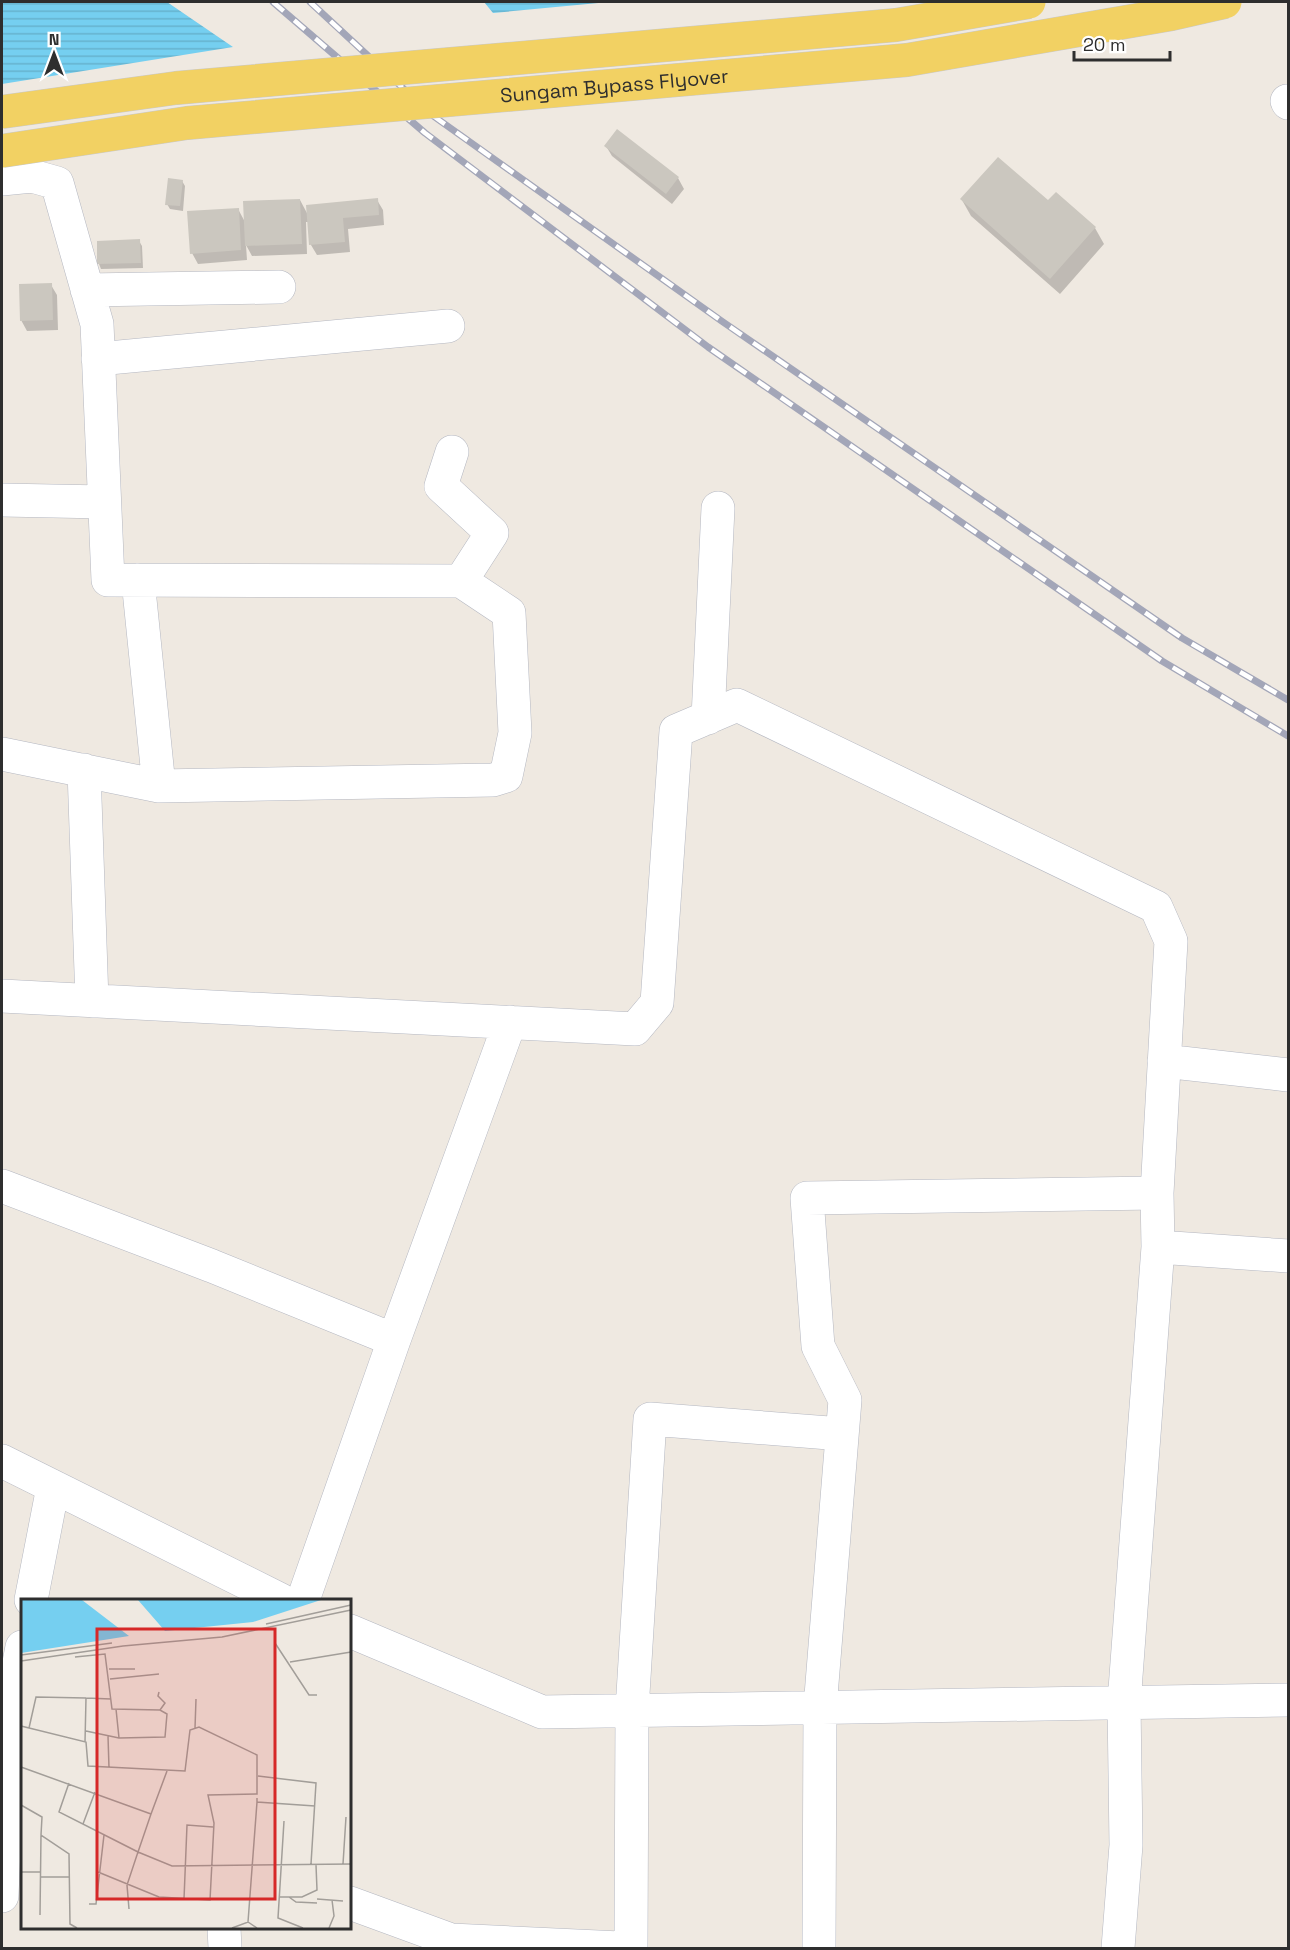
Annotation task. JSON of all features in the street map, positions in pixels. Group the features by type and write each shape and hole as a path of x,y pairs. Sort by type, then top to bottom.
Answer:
{"main road":[{"name":"Sungam Bypass Flyover","path":"2,112 176,88 896,25 1029,2"},
{"name":"Sungam Bypass Flyover","path":"2,151 187,123 907,60 1172,14 1225,2"}],"street":[{"path":"2,179 32,176 57,183 96,324 108,580 460,582 509,613 515,733 506,776 493,780 159,786 2,754"},
{"path":"87,290 279,287"},
{"path":"98,359 448,326"},
{"path":"452,452 441,486 492,533 460,582"},
{"path":"2,500 104,502"},
{"path":"708,718 718,508"},
{"path":"138,580 159,786"},
{"path":"2,996 635,1029 657,1003 676,731 737,705 1156,907 1171,941 1157,1193 1158,1247 1124,1703 1126,1845 1118,1948"},
{"path":"84,770 92,1000"},
{"path":"303,1599 394,1340 510,1022"},
{"path":"1164,1061 1288,1075"},
{"path":"2,1186 212,1266 394,1340"},
{"path":"819,1948 820,1708 845,1400 818,1346 807,1198 1157,1193"},
{"path":"1158,1247 1288,1256"},
{"path":"630,1948 632,1710 650,1419 842,1434"},
{"path":"2,1461 279,1599"},
{"path":"32,1599 53,1487"},
{"path":"351,1631 542,1712 1288,1700"},
{"path":"2,1896 15,1761 10,1710 21,1652"},
{"path":"351,1903 449,1944 620,1948"},
{"path":"224,1929 225,1948"}],"water":[{"path":"2,2 167,2 233,47 2,84"},
{"path":"484,2 609,2 493,13"}],"building":[{"path":"617,129 679,177 666,194 604,146"},
{"path":"998,157 1048,200 1056,192 1096,227 1050,279 960,199"},
{"path":"168,178 183,180 180,206 165,205"},
{"path":"378,198 379,215 343,218 345,242 309,245 306,205"},
{"path":"300,199 302,244 245,246 243,201"},
{"path":"239,208 241,250 190,254 187,211"},
{"path":"140,239 141,263 97,264 97,241"},
{"path":"52,283 53,320 20,321 19,284"}],"railway":[{"path":"273,2 425,133 708,347 1162,661 1288,736"},
{"path":"310,2 432,115 723,322 1182,638 1288,700"}]}
